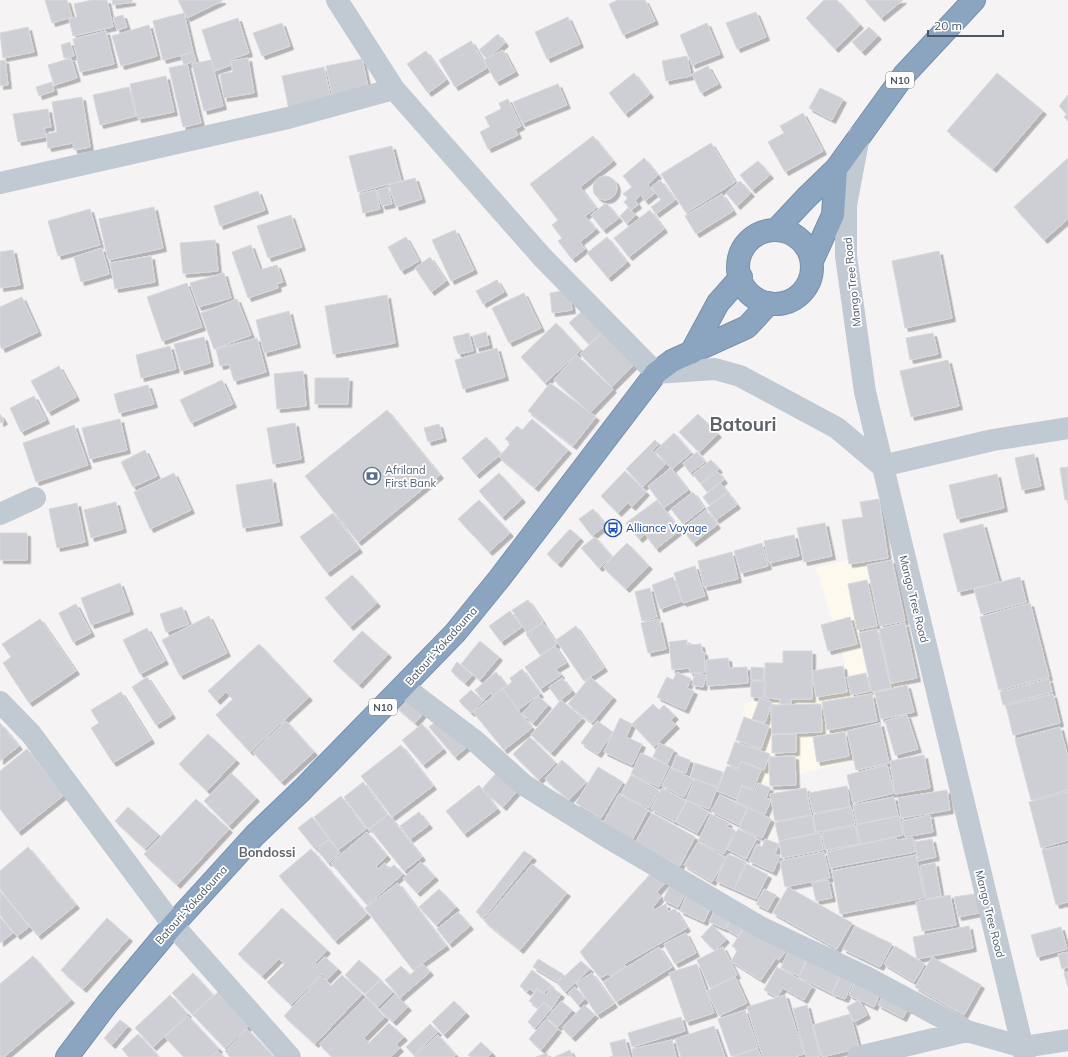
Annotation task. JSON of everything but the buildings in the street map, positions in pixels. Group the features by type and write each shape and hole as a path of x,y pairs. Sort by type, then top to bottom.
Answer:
{"highway":[{"name":"N10","path":"776,230 836,169 904,75 974,0"},
{"path":"812,261 834,215 836,169"},
{"path":"776,230 786,232 803,242 812,261 810,282 804,291 793,300 780,304 769,303 753,297 744,287 740,277 738,263 741,253 755,236 776,230"},
{"path":"691,353 714,309 740,277"},
{"name":"Batouri-Yokadouma","path":"66,1057 107,1004 173,925 255,835 304,789 455,633 499,579 656,373 672,361 747,326 769,303"}],"street":[{"path":"337,0 394,89 543,258 656,373 715,369 740,376 837,428 882,466 994,440 1068,428"},
{"path":"0,183 288,118 394,89"},
{"name":"Mango Tree Road","path":"859,136 846,205 846,256 865,392 1024,1052"},
{"path":"0,514 35,498"},
{"path":"404,687 474,740 524,785 607,837 762,928 866,977 967,1031 1024,1052 1068,1040"},
{"path":"0,702 31,734 173,925 290,1057"},
{"path":"858,1057 967,1031"}],"shaded area":[{"path":"867,555 908,700 841,716 851,761 759,784 743,703 851,684 816,568"}],"place":[{"name":"Afriland First Bank","path":"372,476"},
{"name":"Alliance Voyage","path":"613,528"}],"district":[{"name":"Batouri","path":"743,424"},
{"name":"Bondossi","path":"267,852"}]}
